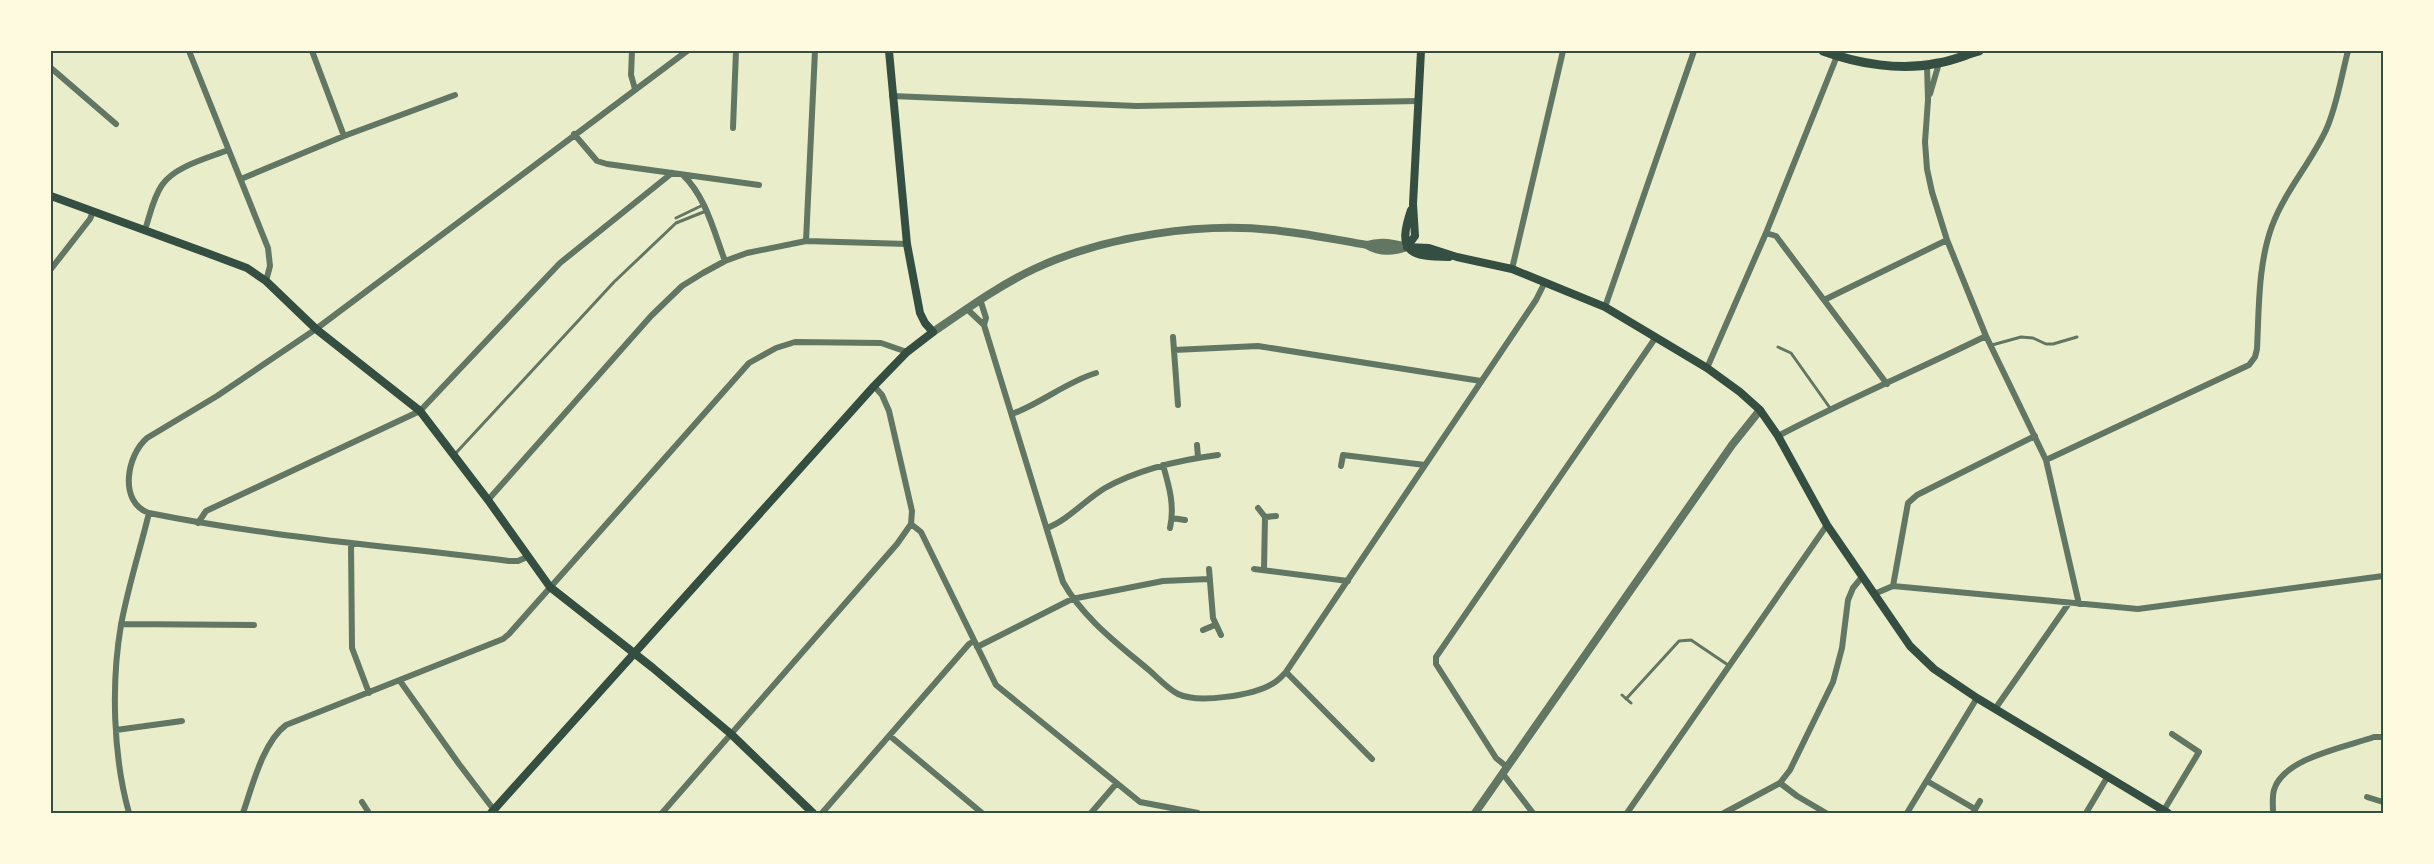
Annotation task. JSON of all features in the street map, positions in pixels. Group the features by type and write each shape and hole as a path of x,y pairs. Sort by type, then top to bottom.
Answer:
{"main road":[{"path":"493,812 636,655 874,386 907,352 933,332 925,324 920,313 907,244 889,51"},
{"path":"1421,51 1413,204 1405,228 1407,247 1418,255 1457,257 1512,269 1605,307 1707,368 1740,392 1760,410 1778,436 1827,525 1862,578 1922,658 1977,698 2166,812"},
{"path":"1823,51 1881,65 1927,65 1979,51"},
{"path":"51,195 247,268 266,281 316,329 420,411 488,500 550,587 731,734 813,813"}],"street":[{"path":"189,51 268,248 270,266 266,281"},
{"path":"312,51 344,136"},
{"path":"632,51 631,75 635,89"},
{"path":"527,557 509,561 351,543 198,523 149,513 138,506 131,490 131,463 139,446 316,329 687,51"},
{"path":"733,128 736,51"},
{"path":"806,241 815,51"},
{"path":"1512,269 1563,51"},
{"path":"1605,307 1694,51"},
{"path":"2046,460 2249,365 2255,357 2261,283 2271,228 2291,187 2325,132 2348,51"},
{"path":"1707,368 1766,232 1837,56"},
{"path":"1928,100 1939,63"},
{"path":"1927,65 1928,100 1925,142 1927,169 1947,240 1990,346 2046,460 2079,604"},
{"path":"51,68 116,124"},
{"path":"241,178 344,136 455,95"},
{"path":"892,96 1136,106 1419,101"},
{"path":"574,134 597,161 672,174 759,185"},
{"path":"145,230 157,193 163,183 176,172 228,150"},
{"path":"198,523 206,511 420,411 560,263 672,174"},
{"path":"682,175 694,189 705,208 724,261"},
{"path":"51,269 93,212"},
{"path":"933,332 980,299 1046,264 1128,239 1203,229 1267,230 1367,245 1392,252 1407,247"},
{"path":"1766,232 1776,236 1887,384"},
{"path":"1824,300 1947,240"},
{"path":"488,500 651,316 682,286 724,261 769,247 806,241 907,244"},
{"path":"967,309 984,325 1063,582 1072,599 1102,630 1176,694 1193,700 1209,700 1261,689 1278,680 1286,672 1536,300 1545,282"},
{"path":"980,299 986,318 984,325"},
{"path":"1778,436 1986,336"},
{"path":"1173,337 1178,405"},
{"path":"1533,813 1436,664 1436,657 1656,337"},
{"path":"243,813 270,742 277,731 286,725 503,639 749,363 777,348 795,342 880,343 907,352"},
{"path":"1174,350 1258,346 1481,381"},
{"path":"1012,414 1024,410 1054,391 1096,373"},
{"path":"662,813 897,544 910,524 912,511 889,411 882,395 874,386"},
{"path":"1475,813 1732,445 1760,410"},
{"path":"1893,586 1908,503 1917,495 2035,436"},
{"path":"1197,445 1198,458"},
{"path":"1047,528 1057,524 1105,488 1163,465 1218,455"},
{"path":"1341,466 1343,455 1425,465"},
{"path":"1163,465 1172,496 1170,528"},
{"path":"1258,508 1265,517 1264,569"},
{"path":"129,813 119,763 116,730 118,653 122,624 149,513"},
{"path":"1265,517 1276,516"},
{"path":"1172,518 1185,520"},
{"path":"910,524 921,532 996,685 1116,784 1140,801 1198,813"},
{"path":"1627,813 1827,525"},
{"path":"351,543 352,648 369,693"},
{"path":"1209,569 1215,625 1221,635"},
{"path":"1254,569 1348,581"},
{"path":"1874,594 1893,586 2139,609 2383,576"},
{"path":"1724,813 1780,783 1795,762 1833,682 1842,648 1850,593 1862,578"},
{"path":"822,813 969,644 976,644 1072,599 1163,581 1209,579"},
{"path":"1995,709 2069,603"},
{"path":"122,624 254,625"},
{"path":"1203,630 1215,625"},
{"path":"1286,672 1372,759"},
{"path":"400,681 493,812"},
{"path":"1907,813 1977,698"},
{"path":"116,730 182,721"},
{"path":"2166,812 2199,752 2172,734"},
{"path":"890,736 982,813"},
{"path":"2273,813 2274,789 2282,775 2296,764 2374,737 2383,737"},
{"path":"2086,813 2108,776"},
{"path":"1927,781 1974,811 1980,801"},
{"path":"1780,783 1826,813"},
{"path":"1091,813 1116,784"},
{"path":"2367,797 2380,801 2379,792"},
{"path":"362,802 369,813"}],"lane":[{"path":"676,218 705,208"},
{"path":"454,455 614,282 676,223 705,208"},
{"path":"1990,346 2027,337 2046,344 2053,344 2077,337"},
{"path":"1778,347 1791,352 1831,409"},
{"path":"1626,699 1679,641 1691,640 1729,666"},
{"path":"1622,696 1631,703"}]}
